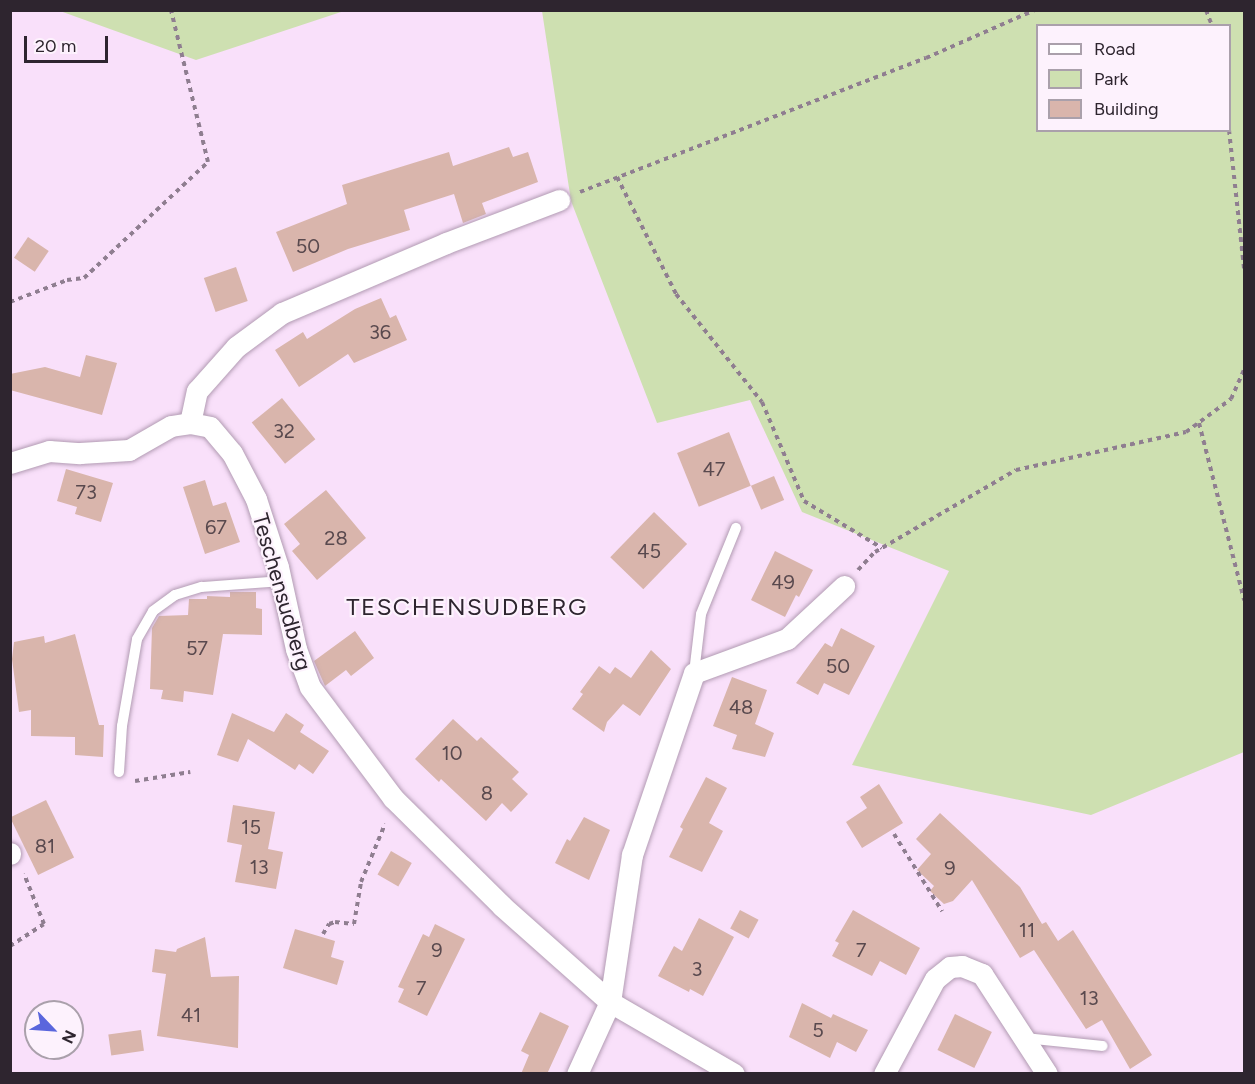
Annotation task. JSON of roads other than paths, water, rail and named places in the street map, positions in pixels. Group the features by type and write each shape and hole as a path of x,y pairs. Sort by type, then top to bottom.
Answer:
{"street":[{"path":"10,463 49,451 80,453 129,450 171,426 190,423 197,390 236,346 282,313 446,243 559,200"},
{"name":"Teschensudberg","path":"190,423 210,427 232,453 256,499 281,581 296,648 310,687 393,798 502,906 610,1002 734,1074"},
{"path":"577,1074 610,1002 632,855 694,673 787,639 844,586"},
{"path":"884,1074 934,979 950,967 962,966 982,974 1047,1074"}],"lane":[{"path":"694,673 701,614 736,528"},
{"path":"119,772 122,726 137,639 153,611 175,596 202,587 281,581"},
{"path":"1025,1038 1103,1046"}],"district":[{"name":"TESCHENSUDBERG","path":"467,607"}]}
